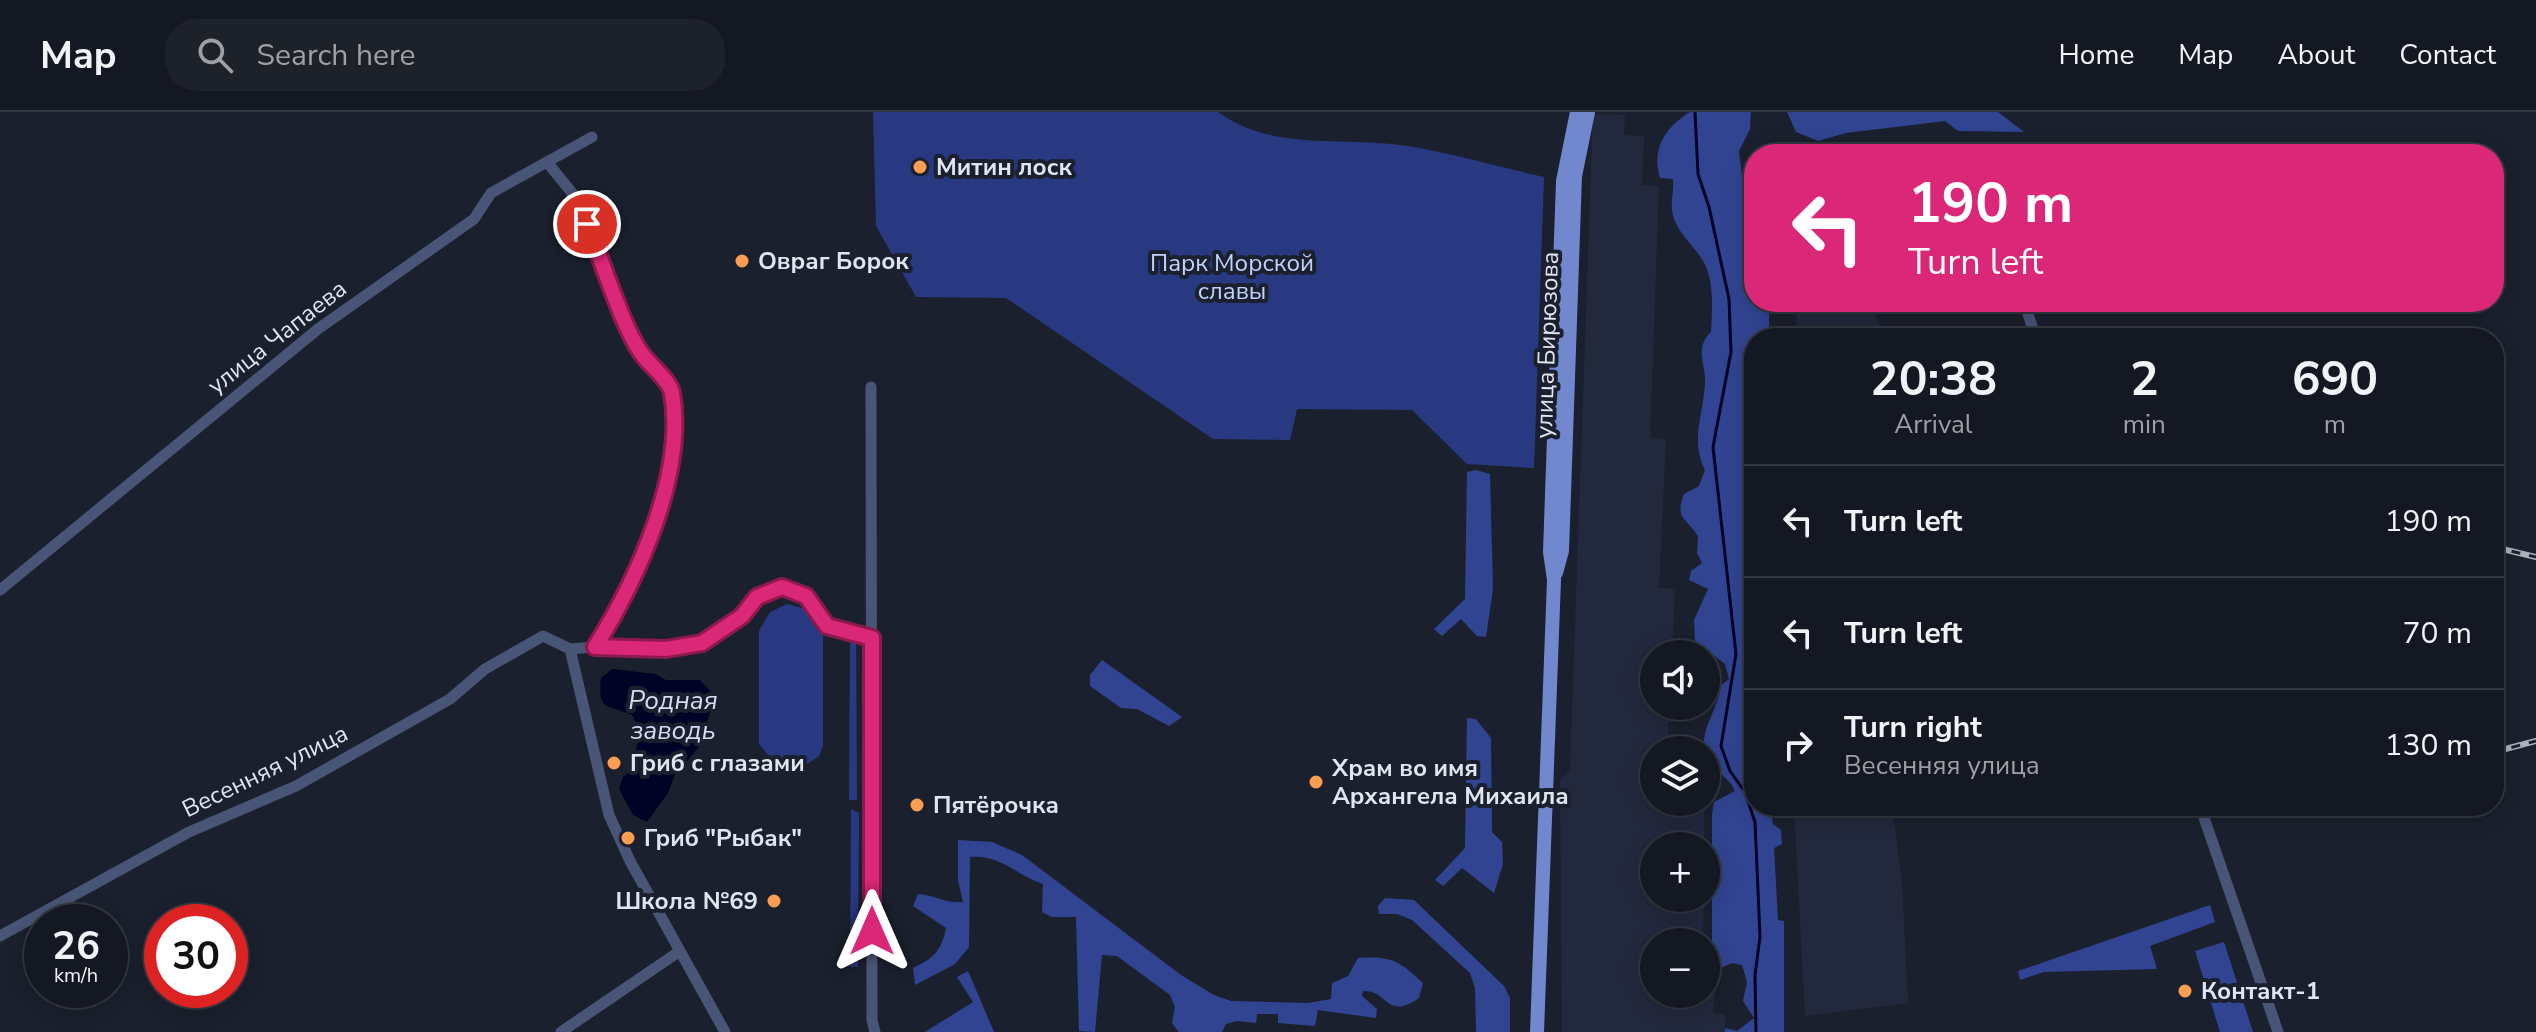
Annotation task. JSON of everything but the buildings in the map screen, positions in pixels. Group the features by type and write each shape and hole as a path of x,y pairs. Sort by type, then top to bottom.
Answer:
{"main road":[{"name":"улица Бирюзова","path":"1537,1032 1554,580 1550,552 1563,181 1577,112"},
{"name":"улица Бирюзова","path":"1554,580 1562,551 1575,176 1588,112"}],"street":[{"name":"улица Чапаева","path":"0,590 318,329 474,219 491,193 592,137"},
{"path":"547,162 577,199 640,352 672,390 673,457 650,535 621,606 595,647"},
{"path":"871,387 872,1020 875,1032"},
{"path":"725,1032 609,815 570,649 666,649 702,643 742,616 757,597 782,587 806,596 827,626 872,638"},
{"name":"Весенняя улица","path":"0,936 189,832 296,786 450,699 485,669 543,636 570,649"},
{"path":"2203,816 2278,1032"},
{"path":"561,1032 680,951"}],"shaded area":[{"path":"1690,112 1751,112 1750,129 1739,151 1744,180 1744,312 1769,312 1769,328 1744,328 1744,816 1772,816 1773,824 1781,830 1782,844 1774,848 1778,920 1784,921 1784,1032 1725,1032 1725,1028 1737,1031 1754,1018 1743,1001 1747,982 1742,965 1732,963 1720,968 1720,928 1712,928 1712,912 1720,912 1720,832 1712,832 1712,816 1720,816 1720,799 1735,791 1720,772 1720,736 1705,736 1710,720 1720,720 1721,685 1729,679 1725,664 1720,660 1720,640 1695,640 1694,620 1708,589 1689,580 1691,571 1702,563 1697,553 1698,536 1683,518 1680,509 1684,494 1699,486 1705,470 1698,438 1705,384 1702,350 1711,332 1712,292 1703,261 1674,219 1673,179 1660,178 1659,148 1668,132"},
{"path":"1787,112 1998,112 2024,132 1958,131 1945,121 1846,133 1818,141 1796,132"},
{"path":"1593,114 1625,115 1624,135 1644,136 1642,185 1659,186 1650,438 1666,439 1659,588 1675,589 1673,640 1640,640 1640,720 1669,720 1668,734 1683,735 1640,736 1640,816 1704,816 1704,832 1640,832 1640,912 1704,912 1703,928 1640,928 1640,1008 1713,1008 1713,1013 1725,1014 1725,1032 1562,1032 1560,781 1570,769"},
{"path":"1797,312 1874,312 1881,328 1796,328"},
{"path":"1476,470 1490,474 1493,589 1486,637 1477,636 1461,619 1442,636 1434,629 1465,599 1467,472"},
{"path":"1102,660 1182,717 1169,726 1137,709 1121,708 1090,686 1090,675"},
{"path":"1467,718 1476,719 1491,738 1492,832 1502,842 1503,864 1494,893 1462,868 1443,886 1435,880 1465,848"},
{"path":"1795,816 1893,816 1902,883 1908,1003 1805,1016"},
{"path":"958,840 992,842 1022,855 1181,975 1214,995 1231,1001 1308,1003 1331,999 1332,983 1348,976 1358,958 1386,959 1407,969 1423,983 1419,998 1408,1004 1393,1006 1378,995 1363,991 1362,996 1377,1009 1376,1018 1318,1010 1315,1026 1278,1023 1278,1014 1257,1014 1256,1023 1237,1021 1226,1024 1222,1032 1179,1032 1172,1023 1175,1007 1170,995 1117,956 1102,955 1095,1032 1079,1031 1076,917 1052,917 1042,912 1043,884 999,862 981,857 970,857 969,947 955,964 915,985 913,968 936,953 946,928 913,906 918,894 963,902 958,880"},
{"path":"1385,898 1414,900 1504,986 1510,998 1510,1032 1476,1032 1475,988 1470,973 1412,920 1397,914 1379,914 1378,906"},
{"path":"2210,905 2215,922 2150,946 2157,969 2044,972 2020,980 2018,971"},
{"path":"2224,942 2253,1032 2220,1032 2195,951"},
{"path":"968,971 994,1032 925,1032 973,1002 957,977"}],"green space":[{"name":"Парк Морской славы","path":"873,112 1218,112 1237,124 1280,137 1392,144 1544,177 1534,468 1467,464 1412,410 1297,409 1290,440 1213,439 1006,298 916,297 876,226"},
{"path":"787,604 813,611 823,628 823,745 819,756 803,767 777,766 759,744 759,631 770,612"},
{"path":"850,630 856,630 857,800 849,800"},
{"path":"851,809 859,813 858,967 850,967"}],"water":[{"name":"Родная заводь","path":"612,669 656,674 666,680 700,680 711,692 710,712 700,746 675,775 668,793 647,822 633,815 619,789 623,777 637,766 636,748 641,731 632,715 606,706 603,702 601,678"}],"waterway":[{"path":"1695,112 1698,174 1709,207 1729,299 1731,352 1713,447 1736,654 1721,746 1730,771 1744,791"},
{"path":"1753,816 1760,937 1755,975 1756,1032"}],"railway":[{"path":"2504,549 2536,557"},
{"path":"2504,749 2536,741"}],"place":[{"name":"Митин лоск","path":"920,167"},
{"name":"Овраг Борок","path":"742,261"},
{"name":"Гриб с глазами","path":"614,763"},
{"name":"Храм во имя Архангела Михаила","path":"1316,782"},
{"name":"Пятёрочка","path":"917,805"},
{"name":"Гриб \"Рыбак\"","path":"628,838"},
{"name":"Школа №69","path":"774,901"},
{"name":"Контакт-1","path":"2185,991"}],"route":[{"path":"587,224 640,352 672,390 673,457 650,535 621,606 595,647 666,649 702,643 742,616 757,597 782,587 806,596 827,626 838,626 872,638 872,931"}]}
